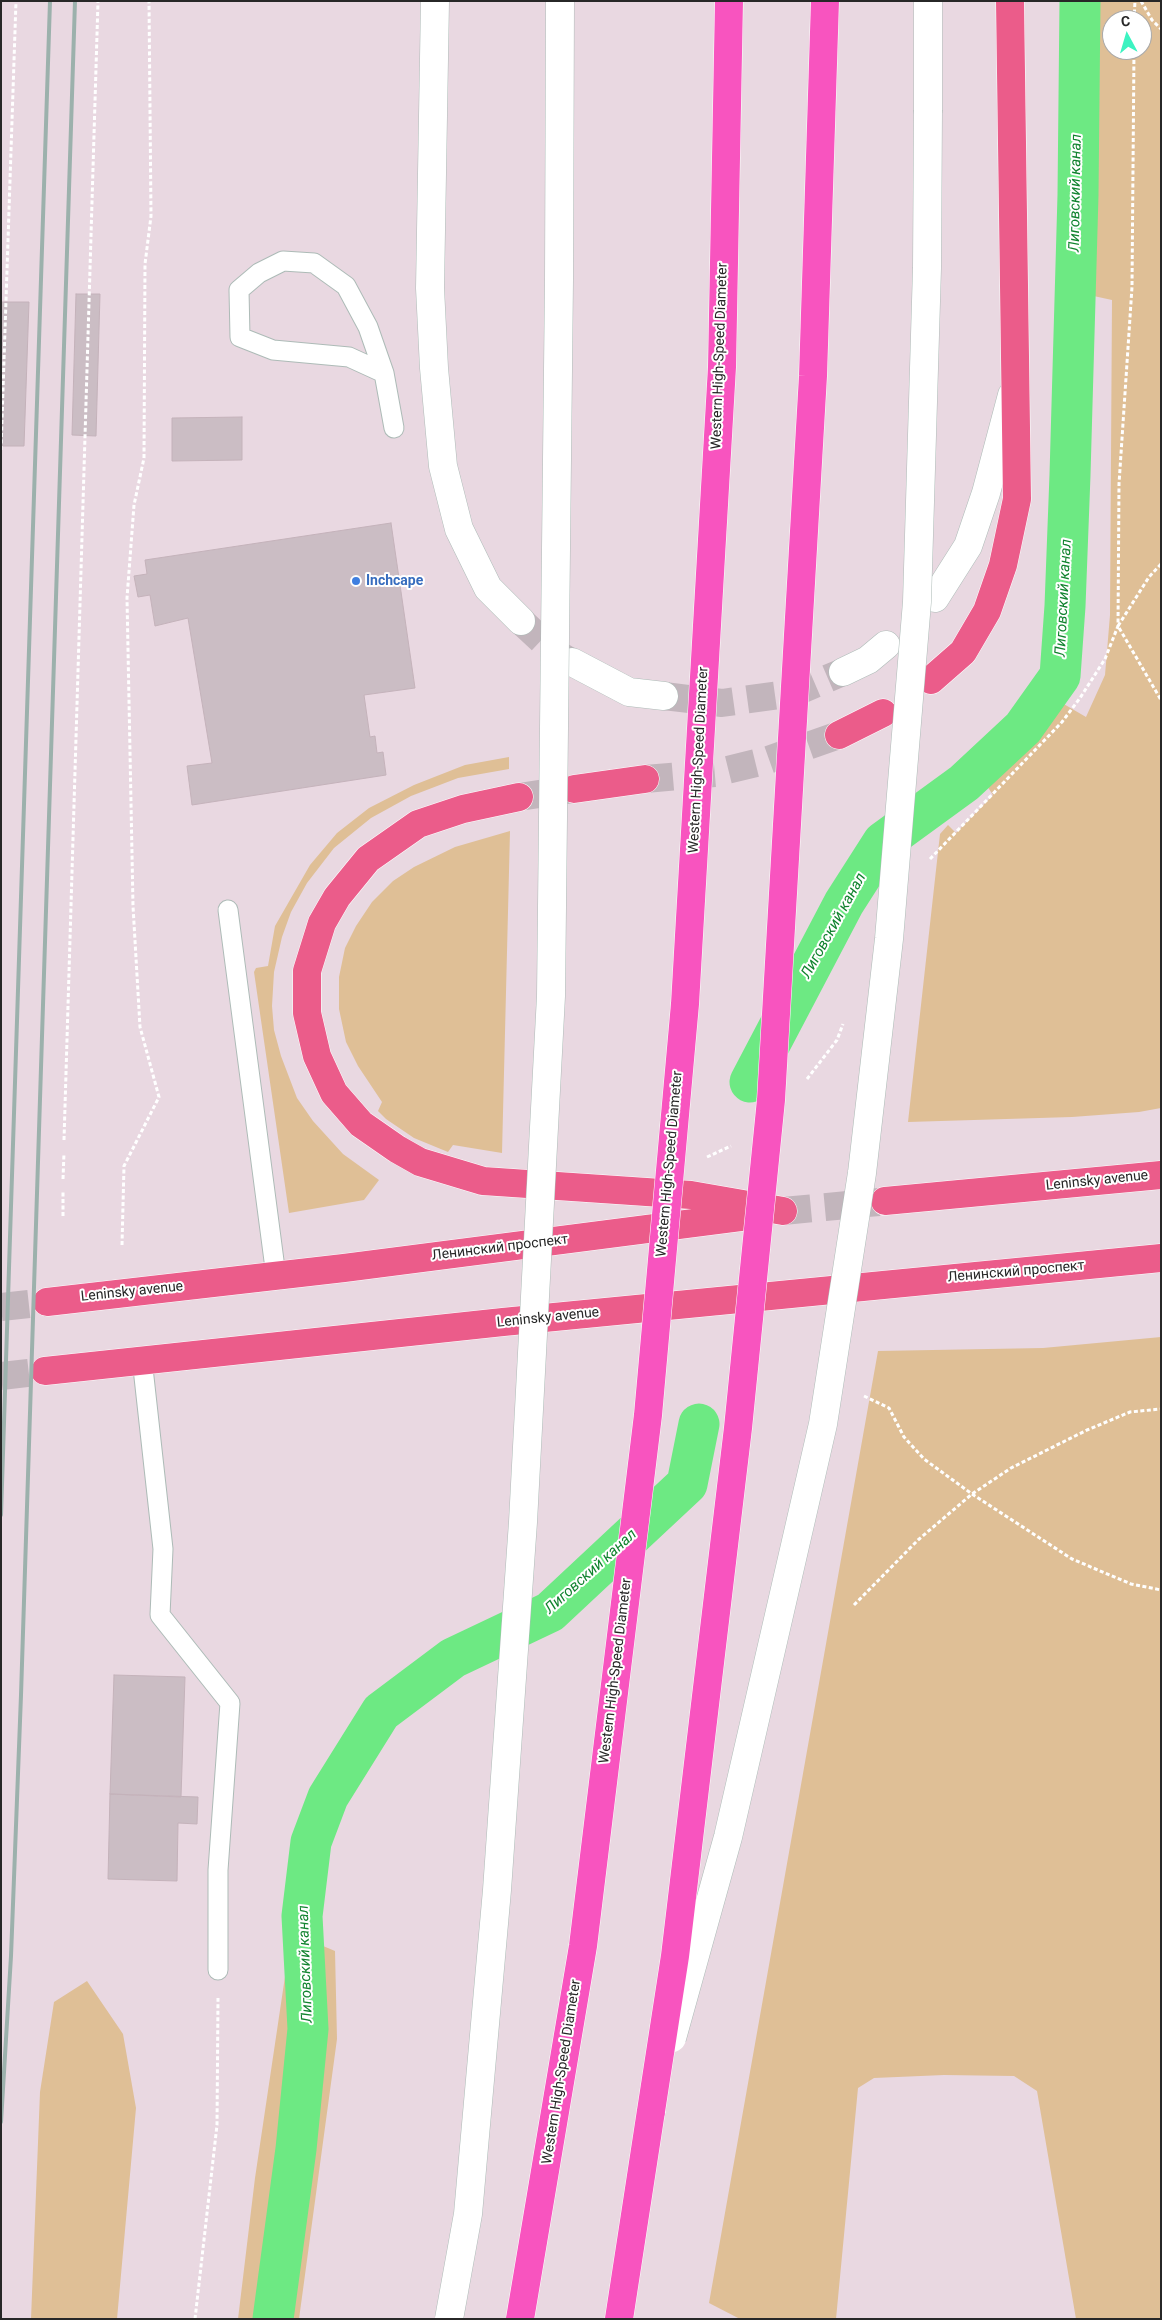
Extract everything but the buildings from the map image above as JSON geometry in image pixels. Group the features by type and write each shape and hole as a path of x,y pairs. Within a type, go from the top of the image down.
{"highway":[{"name":"Western High-Speed Diameter","path":"520,2319 583,1946 647,1424 685,1004 722,367 729,1"},
{"path":"619,2319 675,1956 737,1438 771,1100 813,376 825,1"}],"main road":[{"path":"435,1 430,288 434,368 443,466 460,529 488,588 521,621"},
{"path":"449,2319 468,2214 497,1890 523,1522 551,996 559,280 560,1"},
{"path":"651,2112 728,1837 824,1424 862,1174 889,939 917,602 927,268 928,1"},
{"path":"931,680 963,652 986,611 1003,565 1017,499 1010,1"},
{"path":"935,598 968,546 986,493 1014,389"},
{"path":"842,672 868,660 886,646"},
{"path":"572,662 629,692 664,696"},
{"path":"839,735 883,713"},
{"path":"574,789 645,779"},
{"name":"Ленинский проспект","path":"47,1302 276,1276 783,1211 691,1195 483,1181 420,1162 396,1149 361,1124 334,1093 317,1056 307,1012 307,971 322,924 337,897 368,859 418,824 463,809 519,797"},
{"name":"Leninsky avenue","path":"885,1201 1161,1175"},
{"name":"Ленинский проспект","path":"45,1371 1161,1258"}],"lane":[{"path":"384,373 349,357 272,350 240,338 239,290 259,273 282,261 314,263 346,286 368,327 384,373 394,428"},
{"path":"228,910 276,1276"},
{"path":"142,1360 163,1549 160,1616 230,1703 218,1870 218,1970"}],"path":[{"path":"1,450 16,1"},
{"path":"64,1140 98,1"},
{"path":"122,1245 124,1166 159,1097 140,1027 133,906 127,598 134,505 144,458 145,264 151,216 149,1"},
{"path":"1141,1 1152,20 1161,29"},
{"path":"1134,60 1132,287 1119,484 1118,626 1161,700"},
{"path":"927,863 1062,722 1105,659 1118,626 1149,578 1161,564"},
{"path":"801,1087 837,1040 844,1022"},
{"path":"707,1157 739,1142"},
{"path":"63,1179 64,1153"},
{"path":"63,1191 63,1216"},
{"path":"865,1389 863,1397 889,1408 904,1437 924,1459 972,1494 1072,1559 1130,1584 1161,1590"},
{"path":"854,1605 918,1540 972,1494 1011,1468 1087,1430 1130,1412 1161,1408"},
{"path":"195,2319 217,2125 218,1970"}],"shaded area":[{"path":"1093,1 1161,1 1161,1108 1139,1112 1072,1117 908,1122 940,834 948,825 956,833 993,795 987,786 1062,703 1086,717 1105,675 1110,615 1112,300 1089,295"},
{"path":"509,757 509,769 458,778 411,796 371,818 334,848 307,883 291,912 282,937 274,972 272,1006 274,1030 281,1056 297,1098 313,1121 343,1154 379,1180 364,1200 289,1213 254,972 256,968 268,966 275,926 310,865 337,833 369,808 414,785 465,765"},
{"path":"510,831 502,1153 453,1145 448,1152 414,1138 386,1119 378,1111 382,1102 358,1066 346,1042 339,1009 339,977 345,948 356,926 372,902 393,881 414,867 455,847"},
{"path":"1161,1337 1161,2319 1076,2319 1037,2091 1014,2076 944,2075 874,2078 858,2088 836,2319 740,2319 709,2303 878,1351 1043,1348"},
{"path":"304,1938 335,1951 337,2039 299,2319 238,2319 255,2178 290,1943"},
{"path":"87,1981 123,2034 136,2108 117,2319 31,2319 40,2092 54,2002"}],"waterway":[{"name":"Лиговский канал","path":"750,1082 844,903 883,842 964,783 1023,728 1060,676 1065,606 1070,475 1078,195 1080,1"},
{"name":"Лиговский канал","path":"273,2319 296,2149 308,2029 302,1916 311,1842 328,1797 381,1712 453,1658 550,1612 687,1484 699,1424"}],"tunnel":[{"path":"521,621 554,652 571,662"},
{"path":"664,696 722,703 794,693 843,672"},
{"path":"645,779 715,773 768,760 839,735"},
{"path":"519,797 574,789"},
{"path":"783,1211 879,1202"},
{"path":"1,1307 47,1302"},
{"path":"1,1376 45,1371"}],"railway":[{"path":"1,1515 50,1"},
{"path":"1,2122 11,1956 21,1695 75,1"}],"place":[{"name":"Inchcape","path":"356,581"}]}
